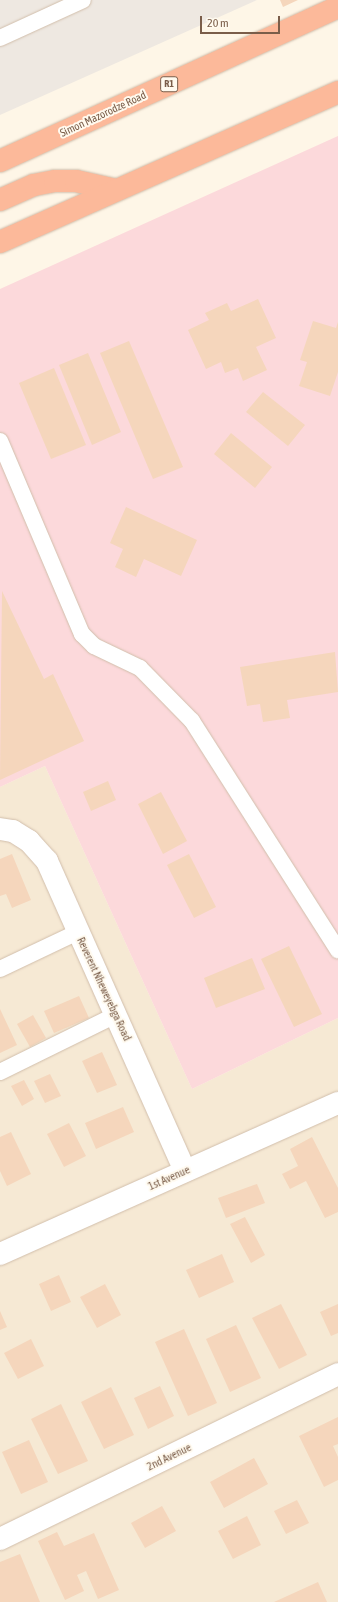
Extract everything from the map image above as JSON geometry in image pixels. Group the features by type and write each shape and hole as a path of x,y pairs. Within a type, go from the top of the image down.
{"highway":[{"name":"Simon Mazorodze Road","path":"0,161 338,7"},
{"path":"0,242 338,92"},
{"path":"0,200 34,185 55,181 76,181 116,190"}],"street":[{"name":"Reverent Nheweyebga Road","path":"0,829 13,831 30,841 47,861 185,1171"},
{"name":"1st Avenue","path":"0,1254 338,1103"},
{"name":"2nd Avenue","path":"0,1538 338,1374"}],"lane":[{"path":"0,38 83,0"},
{"path":"0,441 82,634 94,646 140,668 192,721 338,950"},
{"path":"0,969 78,932"},
{"path":"0,1072 116,1015"}],"shaded area":[{"path":"0,0 257,0 0,115"},
{"path":"338,136 338,1018 192,1089 45,766 0,787 0,289"},
{"path":"45,766 192,1089 338,1018 338,1602 0,1602 0,787"}],"building":[{"path":"280,0 298,0 283,7"},
{"path":"258,299 276,338 256,347 267,370 243,381 238,368 225,373 221,362 206,369 188,330 209,320 205,313 227,303 231,311"},
{"path":"313,321 336,328 338,322 338,372 330,396 299,386 307,362 300,360"},
{"path":"129,341 183,467 153,479 100,353"},
{"path":"88,353 121,432 92,445 59,365"},
{"path":"54,368 86,445 51,459 19,383"},
{"path":"263,392 305,425 288,446 246,412"},
{"path":"231,433 272,467 255,488 214,454"},
{"path":"126,507 197,540 181,576 144,559 136,577 115,567 123,549 110,543"},
{"path":"2,591 44,679 53,674 84,741 0,780"},
{"path":"335,652 338,692 287,700 290,718 263,722 260,704 247,706 240,667"},
{"path":"108,781 116,800 91,811 83,792"},
{"path":"161,792 187,841 163,854 138,804"},
{"path":"12,854 31,900 12,908 6,894 0,896 0,859"},
{"path":"189,854 216,907 194,918 167,865"},
{"path":"289,946 322,1014 294,1027 261,959"},
{"path":"252,958 265,989 216,1008 204,978"},
{"path":"79,996 89,1018 54,1033 44,1011"},
{"path":"0,1009 17,1045 0,1053"},
{"path":"33,1015 46,1038 30,1047 17,1024"},
{"path":"102,1052 117,1085 97,1093 82,1061"},
{"path":"50,1074 61,1096 45,1103 34,1081"},
{"path":"24,1080 34,1099 22,1106 11,1086"},
{"path":"123,1107 134,1132 96,1149 85,1123"},
{"path":"69,1123 86,1156 64,1167 47,1134"},
{"path":"11,1132 31,1174 7,1186 0,1171 0,1137"},
{"path":"312,1137 338,1188 338,1212 325,1218 306,1181 290,1189 282,1174 298,1166 290,1149"},
{"path":"257,1184 265,1203 226,1218 218,1198"},
{"path":"245,1217 265,1255 251,1263 230,1224"},
{"path":"222,1254 234,1282 199,1298 186,1270"},
{"path":"59,1275 71,1302 51,1311 39,1284"},
{"path":"105,1284 121,1315 97,1328 80,1297"},
{"path":"281,1304 307,1355 279,1369 252,1318"},
{"path":"338,1304 338,1333 331,1336 320,1312"},
{"path":"0,1311 7,1327 0,1330"},
{"path":"236,1325 261,1378 230,1392 206,1339"},
{"path":"184,1329 217,1403 188,1416 155,1342"},
{"path":"31,1339 44,1366 18,1379 4,1353"},
{"path":"160,1386 174,1416 148,1429 134,1398"},
{"path":"111,1387 134,1435 104,1449 81,1402"},
{"path":"61,1404 88,1461 58,1474 31,1419"},
{"path":"338,1417 338,1444 333,1446 338,1457 338,1480 324,1487 299,1436"},
{"path":"29,1440 48,1482 21,1494 2,1452"},
{"path":"254,1458 268,1484 224,1508 210,1482"},
{"path":"297,1500 309,1523 286,1534 274,1511"},
{"path":"162,1506 176,1531 145,1548 131,1523"},
{"path":"247,1516 261,1545 233,1559 218,1531"},
{"path":"57,1532 64,1546 94,1533 119,1590 98,1599 86,1571 77,1575 84,1591 65,1600 38,1541"},
{"path":"20,1554 40,1602 0,1602 0,1562"},
{"path":"318,1582 327,1602 274,1602"}]}
